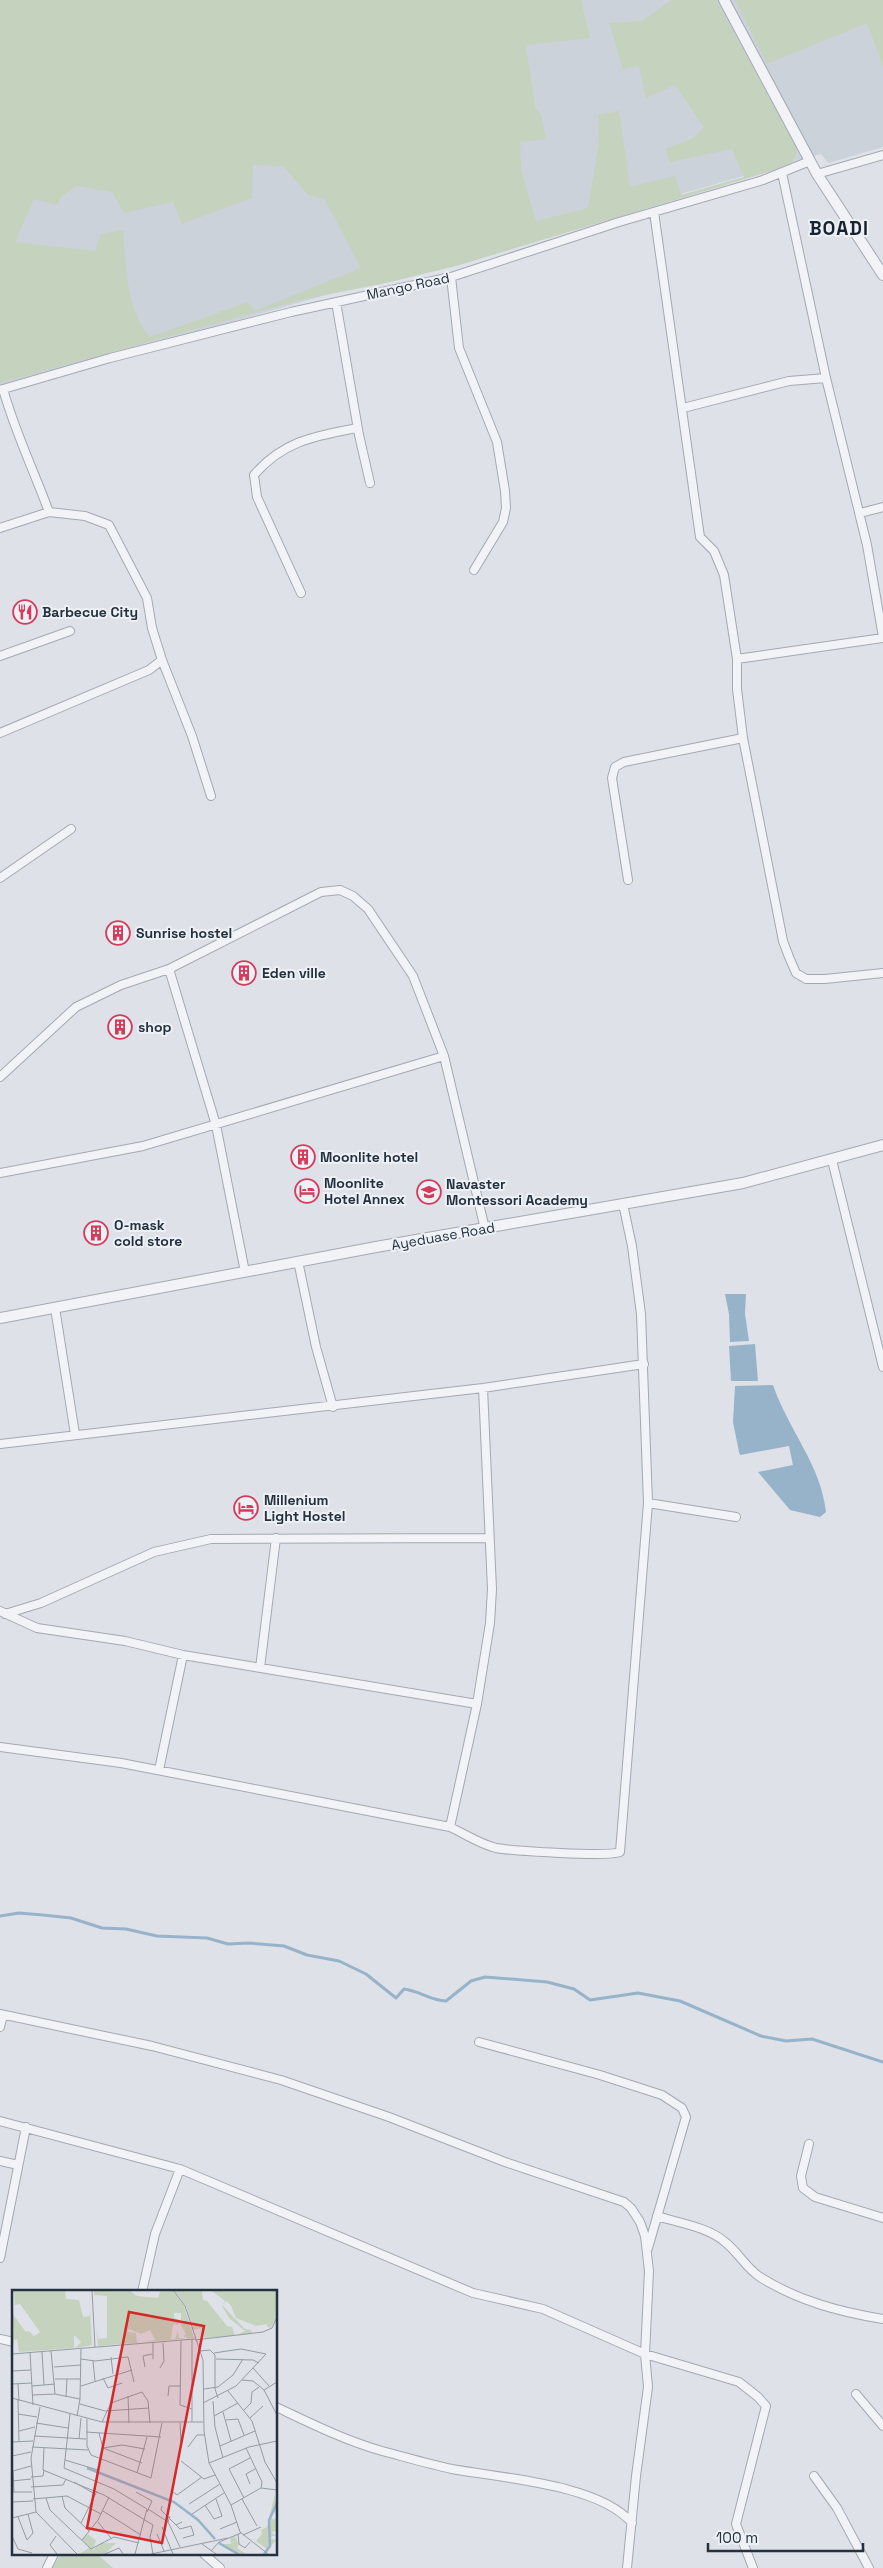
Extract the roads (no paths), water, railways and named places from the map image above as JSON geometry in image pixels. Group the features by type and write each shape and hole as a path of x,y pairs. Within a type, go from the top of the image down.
{"street":[{"path":"724,0 810,161 883,275"},
{"path":"818,174 883,155"},
{"name":"Mango Road","path":"1,390 110,358 336,302 451,277 619,222 782,173 810,161"},
{"path":"737,660 883,638 860,513 826,378 782,173"},
{"path":"654,212 664,271 676,376 683,408 700,537 714,551 724,575 737,660 737,689 743,738 783,940 796,974 806,979 883,973"},
{"path":"451,277 459,348 497,442 505,491 506,508 503,522 474,570"},
{"path":"336,302 358,428 370,483"},
{"path":"683,408 789,381 813,377 826,378"},
{"path":"1,390 17,435 29,456 49,512"},
{"path":"301,593 260,504 253,482 254,475 265,462 281,450 310,437 358,428"},
{"path":"860,513 883,507"},
{"path":"0,528 49,512 85,516 109,525 147,598 152,628 162,660 192,736 212,796"},
{"path":"0,656 70,631"},
{"path":"0,733 149,670 162,660"},
{"path":"628,880 612,778 615,767 624,762 743,738"},
{"path":"0,878 71,829"},
{"path":"0,1077 76,1008 121,985 169,969 322,892 340,890 353,896 368,909 413,976 444,1056 484,1229"},
{"path":"169,969 216,1125 245,1272"},
{"path":"0,1173 142,1146 444,1056"},
{"name":"Ayeduase Road","path":"0,1318 298,1261 743,1184 883,1144"},
{"path":"832,1160 883,1367"},
{"path":"0,1747 160,1770 450,1827 477,1841 496,1848 591,1853 620,1852 648,1503 644,1364 637,1278 624,1204"},
{"path":"298,1261 316,1347 333,1407"},
{"path":"55,1308 75,1434"},
{"path":"0,1444 75,1434 333,1407 483,1388 644,1364"},
{"path":"450,1827 477,1704 490,1623 492,1589 483,1388"},
{"path":"648,1503 736,1517"},
{"path":"260,1668 276,1538"},
{"path":"3,1612 41,1603 112,1570 165,1549 211,1539 489,1538"},
{"path":"3,1612 37,1628 125,1641 182,1654 260,1668 477,1704"},
{"path":"160,1770 182,1654"},
{"path":"0,2028 2,2014 152,2046 281,2080 389,2117 505,2162 624,2202 631,2208 640,2222 648,2250 650,2270 645,2354 648,2388 636,2476 627,2568"},
{"path":"479,2042 600,2076 662,2096 682,2108 686,2117 648,2250"},
{"path":"0,2121 180,2169 473,2293 543,2309 645,2354 739,2382 766,2406 736,2524 753,2568"},
{"path":"0,2258 26,2127"},
{"path":"809,2144 801,2176 803,2188 815,2197 883,2218"},
{"path":"0,2161 18,2165"},
{"path":"142,2290 155,2234 180,2169"},
{"path":"657,2216 717,2236 734,2250 759,2276 796,2295 843,2312 883,2319"},
{"path":"856,2394 883,2426"},
{"path":"278,2408 379,2450 451,2468 578,2492 602,2501 627,2516 632,2522"},
{"path":"814,2476 837,2508 869,2568"},
{"path":"46,2568 53,2556"},
{"path":"206,2556 220,2568"}],"water":[{"path":"725,1294 746,1294 745,1314 749,1341 730,1342 729,1314"},
{"path":"755,1344 758,1381 731,1381 729,1346"},
{"path":"773,1385 818,1479 826,1512 820,1517 790,1510 758,1472 793,1465 789,1446 740,1455 733,1422 735,1386"}],"waterway":[{"path":"0,1916 19,1913 43,1915 71,1918 102,1928 126,1929 157,1936 207,1938 228,1944 249,1943 284,1946 307,1955 339,1961 366,1974 396,1998 404,1989 446,2001 471,1981 485,1977 547,1982 574,1989 590,2000 638,1993 680,2001 761,2036 786,2041 812,2039 883,2062"}],"place":[{"name":"Barbecue City","path":"25,612"},
{"name":"Sunrise hostel","path":"118,933"},
{"name":"Eden ville","path":"244,973"},
{"name":"shop","path":"120,1027"},
{"name":"Moonlite hotel","path":"303,1157"},
{"name":"Moonlite Hotel Annex","path":"307,1191"},
{"name":"Navaster Montessori Academy","path":"429,1192"},
{"name":"O-mask cold store","path":"96,1233"},
{"name":"Millenium Light Hostel","path":"246,1508"}],"district":[{"name":"BOADI","path":"839,228"}]}
